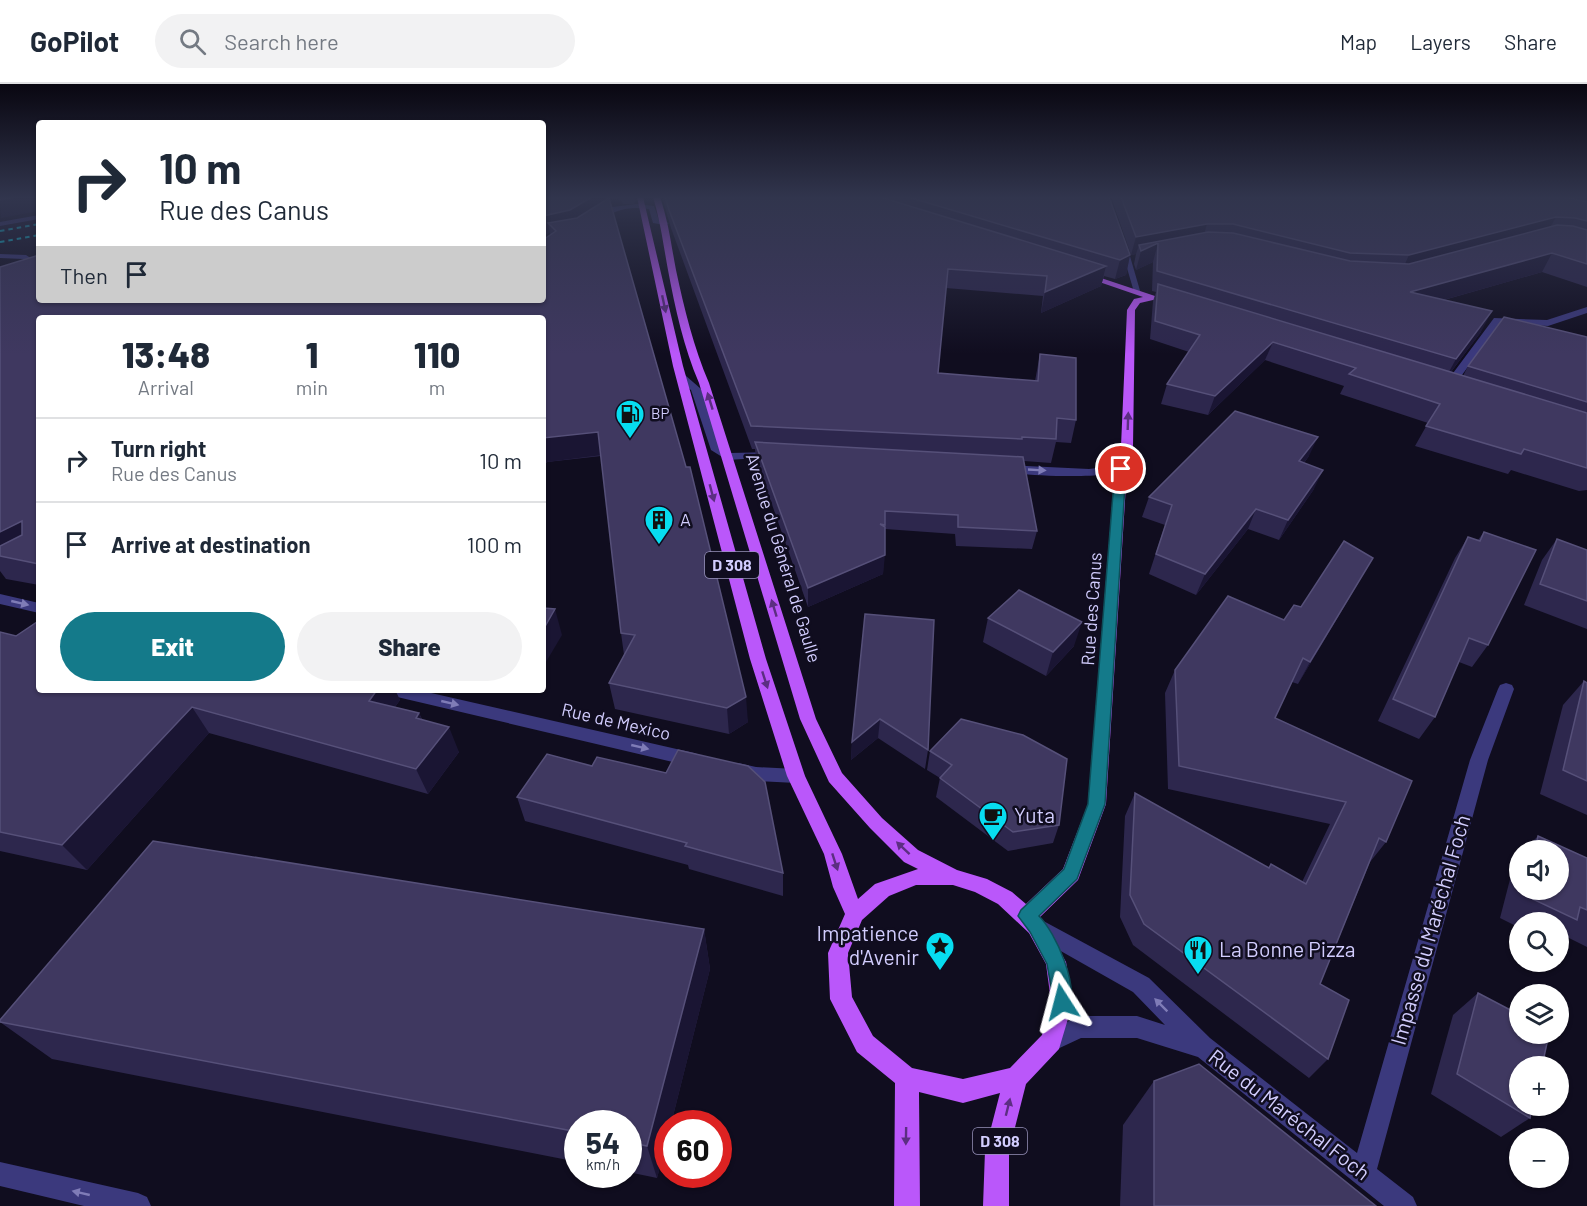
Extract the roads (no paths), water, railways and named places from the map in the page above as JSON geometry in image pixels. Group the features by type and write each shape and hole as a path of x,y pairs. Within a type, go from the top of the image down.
{"main road":[{"name":"D 308","path":"653,249 681,377 758,659 796,776 833,854 843,887 855,914"},
{"name":"Avenue du Général de Gaulle","path":"669,249 695,362 704,383 808,719 835,777 876,823 911,855 953,877"},
{"path":"1076,272 1185,307"},
{"name":"Rue des Canus","path":"1032,921 1071,874 1096,804 1121,469 1127,446 1131,310 1137,301 1153,297"},
{"path":"1436,384 1458,391"},
{"path":"953,877 980,885 1005,898 1032,921 1056,962 1062,1002 1051,1041 1016,1078 963,1091 907,1078 865,1044 841,999 838,953 855,914 882,890 916,878 953,877"},
{"path":"907,1078 907,1206"},
{"name":"D 308","path":"996,1206 997,1152 1016,1078"}],"street":[{"path":"1124,249 1138,292"},
{"path":"0,256 26,257 36,261"},
{"path":"1128,261 1138,259"},
{"path":"10,267 36,261"},
{"path":"1447,388 1497,320 1548,323 1587,310"},
{"path":"681,377 696,389 715,448 727,457 758,454 782,455"},
{"path":"994,468 1089,474 1121,469"},
{"path":"0,599 36,607"},
{"name":"Impasse du Maréchal Foch","path":"1363,1173 1479,760 1506,690"},
{"name":"Rue de Mexico","path":"406,693 756,774 796,776"},
{"name":"Rue du Maréchal Foch","path":"1032,921 1141,985 1202,1046 1404,1206"},
{"name":"Rue du Maréchal Foch","path":"1051,1041 1080,1027 1137,1028 1202,1046"},
{"path":"0,1174 138,1206"}],"place":[{"name":"BP","path":"630,440"},
{"name":"A","path":"659,546"},
{"name":"Yuta","path":"993,842"},
{"name":"Impatience d'Avenir","path":"940,972"},
{"name":"La Bonne Pizza","path":"1198,976"}]}
